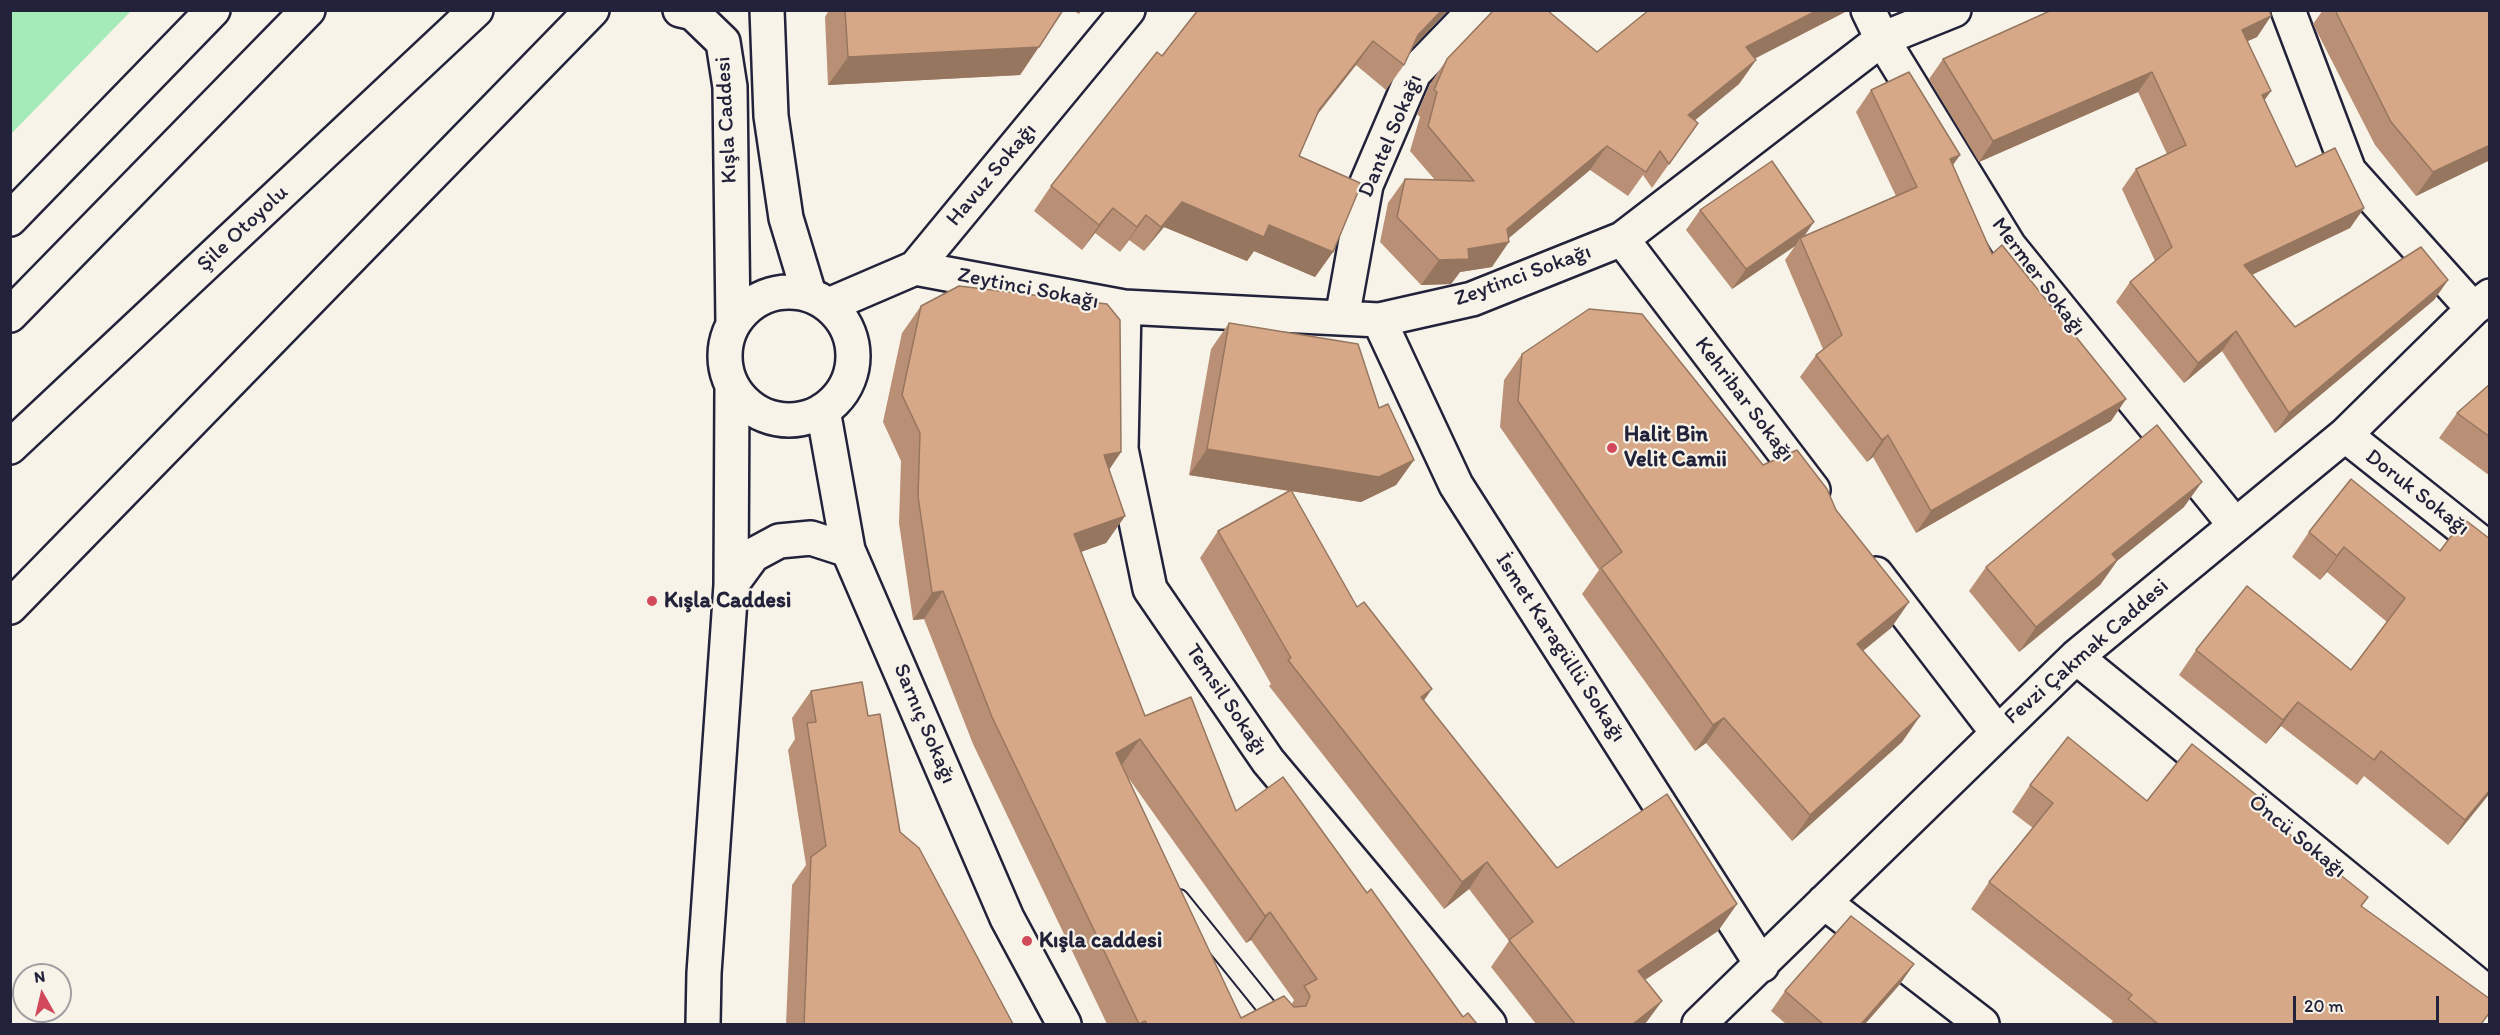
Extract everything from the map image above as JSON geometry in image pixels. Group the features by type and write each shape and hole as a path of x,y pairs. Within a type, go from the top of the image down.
{"main road":[{"path":"10,219 213,10"},
{"path":"10,315 308,10"},
{"name":"Şile Otoyolu","path":"10,447 476,10"},
{"name":"Kışla Caddesi","path":"680,10 693,13 723,42 725,53 730,87 733,324"},
{"path":"766,10 771,116 786,218 819,300"},
{"name":"Havuz Sokağı","path":"819,300 915,268 1128,10"},
{"name":"Dantel Sokağı","path":"1342,318 1366,185 1414,73 1475,10"},
{"name":"Zeytinci Sokağı","path":"915,268 1124,307 1379,320 1472,299 1622,239 1875,25 1954,10"},
{"path":"2288,10 2349,171 2481,302"},
{"path":"10,607 596,12"},
{"name":"Mermer Sokağı","path":"1875,25 2010,246 2235,525"},
{"name":"Kehribar Sokağı","path":"1622,239 1831,514"},
{"path":"703,1024 731,585 732,387 725,367 725,345 733,324 747,306 766,296 788,291 819,300 843,321 851,339 853,359 849,379 838,397 823,410 805,418 784,420 764,416 747,405 732,387"},
{"name":"Fevzi Çakmak Caddesi","path":"1699,1024 2076,657 2345,435 2481,302"},
{"name":"Temsil Sokağı","path":"1124,307 1121,449 1150,589 1268,761 1489,1024"},
{"name":"İsmet Karagüllü Sokağı","path":"1379,320 1456,485 1762,965"},
{"name":"Sarnıç Sokağı","path":"823,410 848,550 1007,918 1064,1024"},
{"name":"Doruk Sokağı","path":"2345,435 2490,550"},
{"path":"731,585 753,555 779,540 811,538 848,550"},
{"path":"1860,552 1997,732"},
{"name":"Öncü Sokağı","path":"2076,657 2490,995"},
{"path":"1824,902 1982,1024"}],"lane":[{"path":"1171,890 1280,1024"}],"green space":[{"path":"10,11 131,11 11,134"}],"building":[{"path":"845,10 1063,10 1039,47 848,57"},
{"path":"1198,10 1442,10 1418,35 1404,65 1373,41 1319,110 1299,156 1360,183 1333,252 1269,225 1264,237 1182,202 1161,227 1146,215 1137,227 1113,208 1099,225 1051,186 1157,52 1162,56"},
{"path":"1494,10 1547,10 1597,52 1649,10 1818,10 1746,47 1756,60 1688,115 1698,123 1669,164 1660,151 1646,172 1607,146 1507,229 1509,242 1468,249 1469,259 1439,260 1397,217 1405,179 1474,181 1428,126 1437,92 1434,90 1447,59"},
{"path":"2052,10 2269,10 2271,16 2242,30 2271,91 2262,95 2296,167 2335,148 2364,208 2244,265 2295,327 2421,247 2448,280 2289,413 2236,331 2198,363 2130,282 2172,247 2136,169 2186,145 2152,72 1993,141 1943,59"},
{"path":"2335,10 2490,10 2490,145 2433,172 2391,122"},
{"path":"1909,72 1960,155 1950,159 1992,254 2002,245 2126,399 1931,511 1888,435 1882,440 1816,355 1842,335 1800,238 1917,187 1871,90"},
{"path":"1772,161 1814,222 1746,269 1700,210"},
{"path":"959,286 1107,304 1120,320 1121,452 1104,455 1125,516 1074,534 1145,716 1191,697 1236,811 1283,777 1367,893 1371,889 1463,1017 1468,1013 1477,1024 1147,1024 1145,1021 1139,1024 992,717 943,591 932,593 918,496 920,433 902,395 921,306","holes":["1140,739 1265,916 1270,912 1317,979 1304,986 1310,996 1306,1006 1294,1007 1284,996 1241,1018 1116,753"]},
{"path":"1589,309 1642,314 1763,465 1797,450 1827,489 1836,510 1909,602 1857,644 1920,716 1810,815 1724,718 1713,725 1601,568 1622,552 1518,401 1522,354"},
{"path":"1229,323 1358,344 1379,408 1388,404 1414,460 1379,477 1207,449"},
{"path":"2490,384 2490,437 2457,413"},
{"path":"2157,425 2202,482 2112,554 2117,560 2036,627 1986,567"},
{"path":"2351,479 2440,551 2464,519 2490,539 2490,790 2465,820 2381,751 2374,760 2298,702 2283,720 2196,650 2247,586 2351,670 2405,598 2344,547 2337,556 2309,532"},
{"path":"1291,490 1357,607 1364,602 1432,689 1421,697 1557,868 1667,794 1737,904 1638,971 1662,1001 1633,1024 1575,1024 1509,940 1533,922 1487,862 1462,882 1288,660 1291,658 1218,531"},
{"path":"862,682 868,716 880,714 900,832 919,848 1013,1024 804,1024 811,857 826,846 807,723 816,722 811,691"},
{"path":"2068,737 2147,801 2192,744 2264,801 2258,809 2368,897 2361,906 2490,999 2490,1012 2481,1024 2158,1024 2128,999 2132,995 1989,882 2053,803 2030,785"},
{"path":"1851,916 1914,964 1861,1024 1823,1024 1785,991"}],"place":[{"name":"Halit Bin Velit Camii","path":"1612,448"},
{"name":"Kışla Caddesi","path":"652,601"},
{"name":"Kışla caddesi","path":"1027,941"}]}
